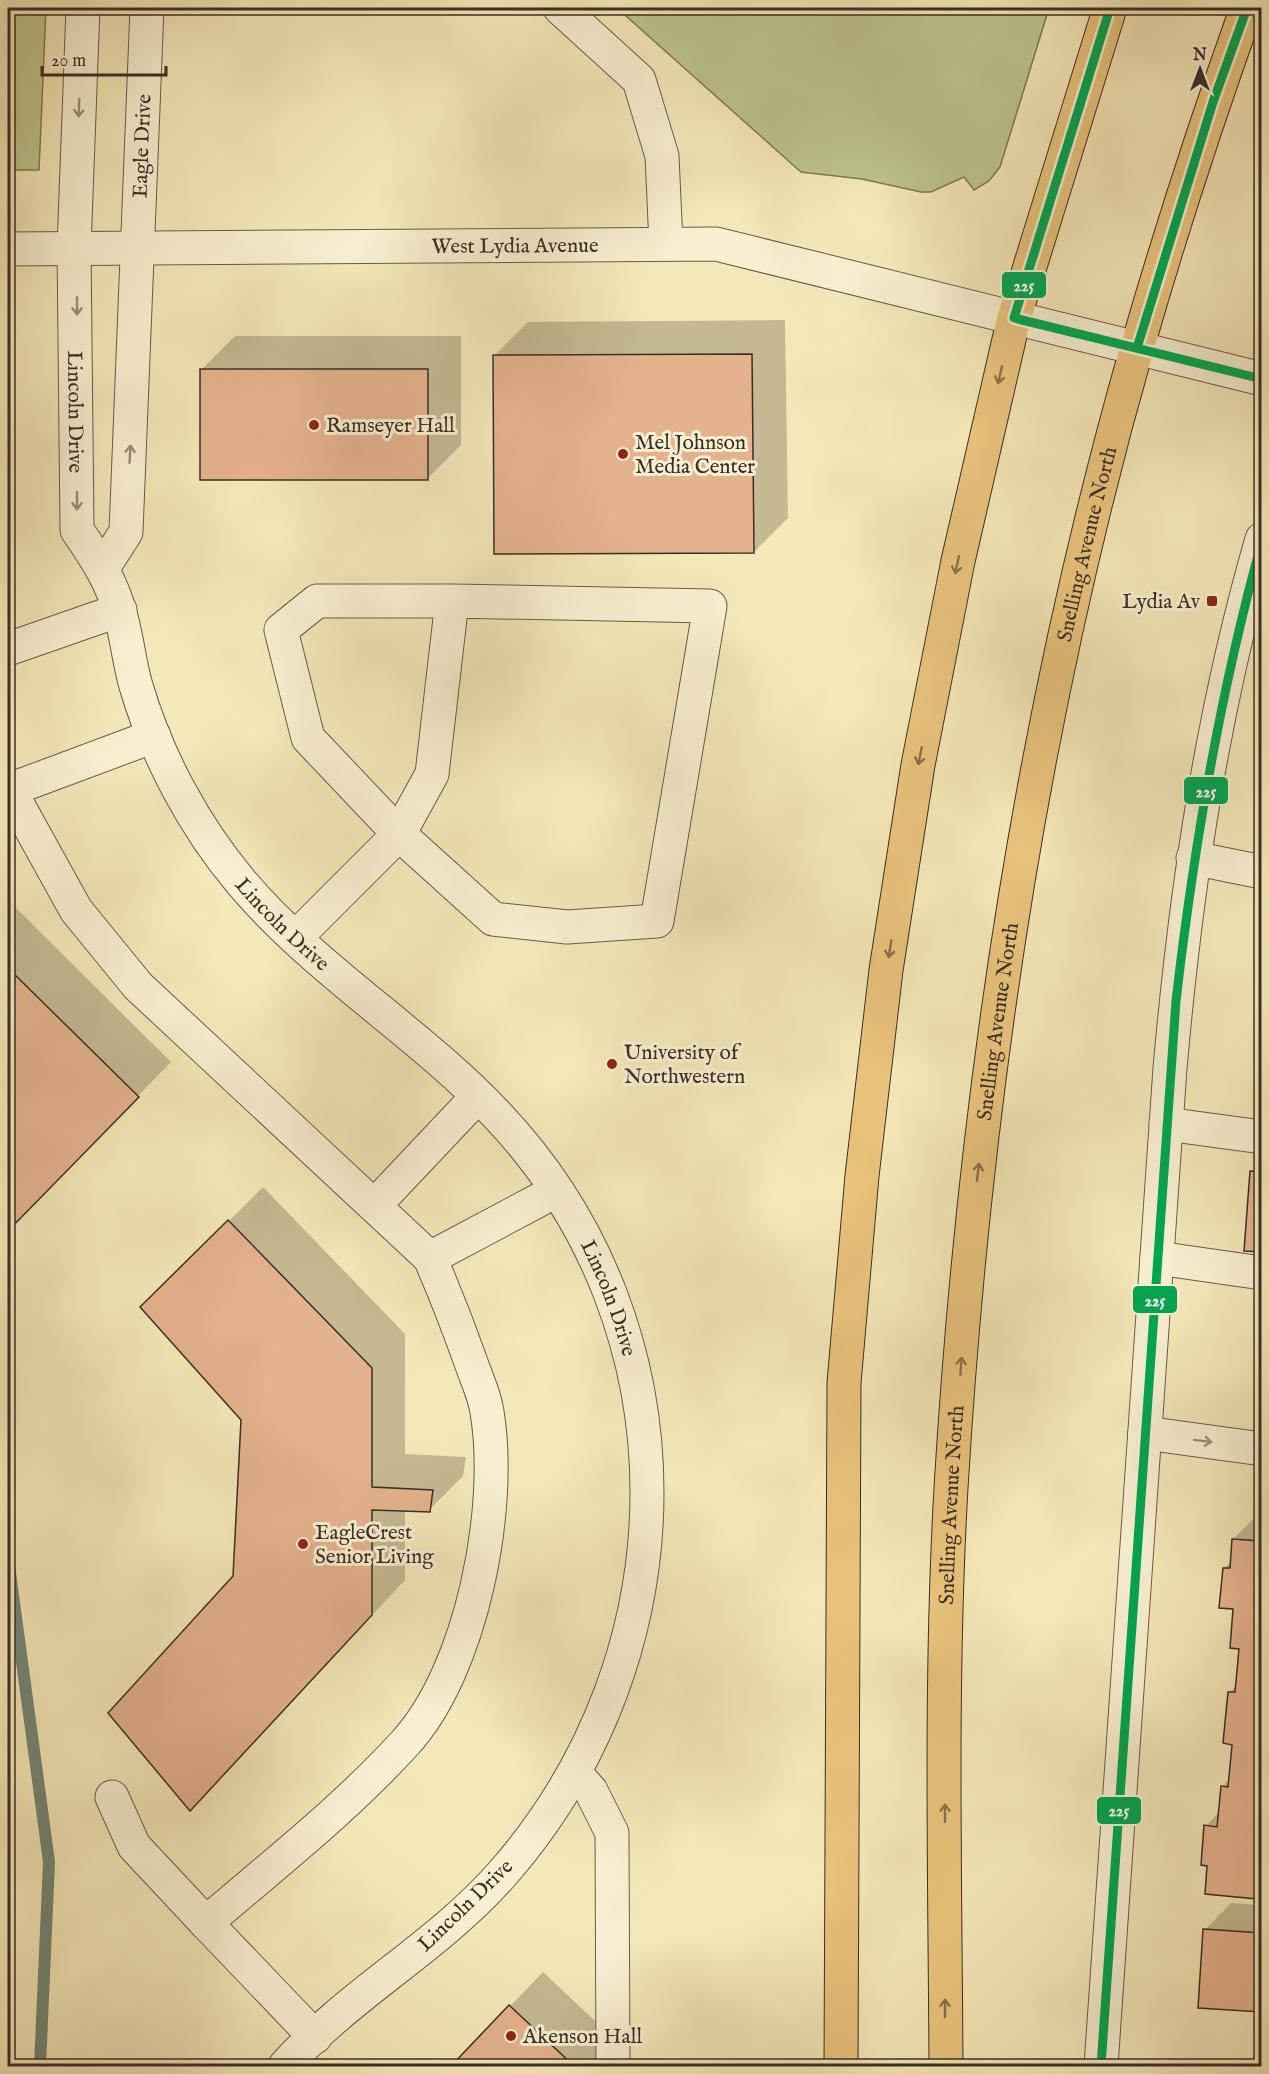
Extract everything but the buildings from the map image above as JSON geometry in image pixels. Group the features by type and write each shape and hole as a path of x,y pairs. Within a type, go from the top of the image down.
{"highway":[{"path":"841,2067 844,1383 862,1176 886,970 918,765 958,561 1014,318 1110,8"},
{"name":"Snelling Avenue North","path":"945,2067 945,1674 951,1490 973,1212 995,1029 1024,846 1060,664 1101,483 1137,348 1213,102 1247,8"}],"street":[{"path":"74,248 83,8"},
{"name":"Eagle Drive","path":"138,248 147,8"},
{"path":"560,8 639,80 662,156 666,244"},
{"name":"West Lydia Avenue","path":"8,249 716,244 1262,379"},
{"name":"Lincoln Drive","path":"74,248 77,530 103,568 120,610 135,684 161,756 197,822 242,883 296,937 478,1096 499,1117 556,1191 586,1241 616,1311 637,1384 647,1459 647,1535 637,1610 616,1683 587,1753 547,1818 500,1877 445,1929 315,2037 285,2067"},
{"path":"103,568 126,532 138,248"},
{"path":"1101,2067 1166,1124 1182,934 1202,799 1238,622 1262,539"},
{"path":"317,601 452,601 710,606 657,921 567,927 493,919 399,834 308,738 281,630 317,601"},
{"path":"296,937 399,834 432,774 452,601"},
{"path":"8,650 120,610"},
{"path":"154,736 8,789 76,910 138,986 430,1258 455,1316 487,1410 492,1462 482,1562 472,1614 432,1706 406,1742 340,1807 206,1923"},
{"path":"1193,858 1262,872"},
{"path":"375,1205 478,1096"},
{"path":"1166,1124 1262,1137"},
{"path":"430,1258 556,1191"},
{"path":"1157,1258 1262,1273"},
{"path":"1145,1433 1262,1449"},
{"path":"575,1773 591,1791 612,1833 613,2067"},
{"path":"111,1797 134,1846 315,2037"}],"green space":[{"path":"8,8 46,8 39,170 8,170"},
{"path":"617,8 1049,8 1000,167 989,181 974,190 964,177 931,192 921,192 862,179 801,172"}],"waterway":[{"path":"8,1558 49,1862 40,2066"}],"transit line":[{"name":"225","path":"1110,8 1014,318 1262,379"},
{"name":"225","path":"1137,348 1213,102 1247,8"},
{"name":"225","path":"1101,2066 1176,1001 1191,885 1210,769 1233,655 1262,541"}],"place":[{"name":"Ramseyer Hall","path":"314,425"},
{"name":"Mel Johnson Media Center","path":"623,454"},
{"name":"Lydia Av","path":"1212,601"},
{"name":"University of Northwestern","path":"612,1064"},
{"name":"EagleCrest Senior Living","path":"303,1544"},
{"name":"Akenson Hall","path":"511,2036"}]}
